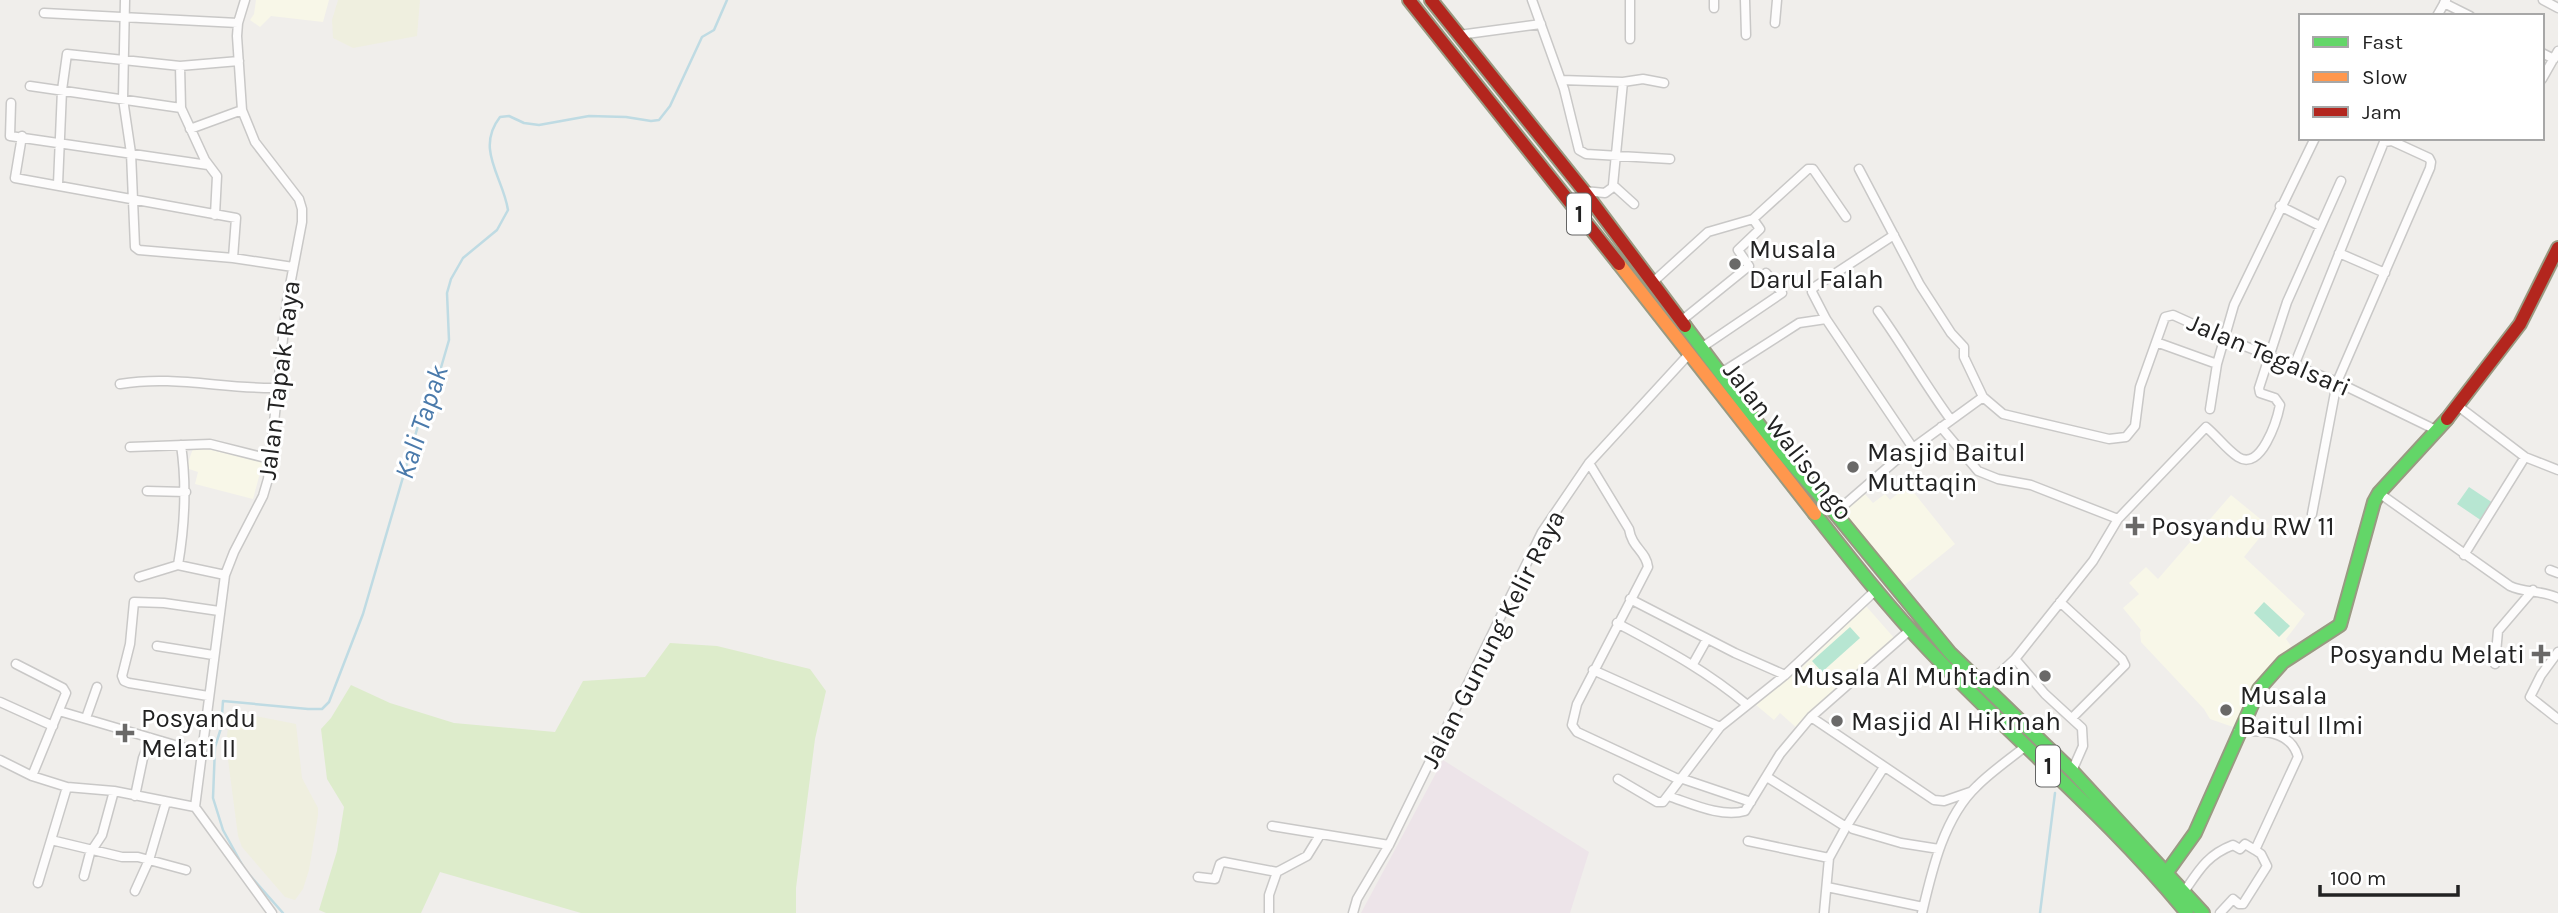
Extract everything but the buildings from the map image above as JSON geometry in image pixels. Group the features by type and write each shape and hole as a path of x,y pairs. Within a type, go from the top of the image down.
{"main road":[{"name":"Jalan Walisongo","path":"1409,0 1696,350 1876,590 1910,630 2027,745 2102,811 2164,877"},
{"name":"Jalan Walisongo","path":"1431,0 1653,282 1681,321 1696,350 1721,373 1769,438 1835,513 1950,653 2072,771 2102,811"},
{"path":"2164,877 2195,833 2259,689 2283,662 2340,625 2374,502 2379,493 2458,406 2520,324 2558,248"},
{"name":"1","path":"2164,877 2184,892 2203,913"},
{"name":"1","path":"2164,877 2187,913"}],"street":[{"path":"125,0 123,99 131,153 134,244 137,249 293,267"},
{"name":"Jalan Tapak Raya","path":"195,807 225,575 263,496 268,479 287,301 302,209 299,198 256,142 242,110 238,23 245,0"},
{"path":"1532,0 1561,80 1579,150 1586,154 1670,159"},
{"path":"1630,0 1630,39"},
{"path":"1745,0 1746,35"},
{"path":"1775,23 1777,0"},
{"path":"2543,0 2558,8"},
{"path":"2445,1 2467,14"},
{"path":"44,13 204,19 238,23"},
{"path":"1459,35 1541,24"},
{"path":"58,184 62,90 65,58 70,53 180,66 239,61"},
{"path":"2544,76 2556,55"},
{"path":"180,66 181,108 208,165"},
{"path":"1561,80 1623,82 1643,79 1664,83"},
{"path":"1584,191 1605,193 1613,187 1623,82"},
{"path":"30,86 181,108"},
{"path":"11,103 10,136 208,165 215,170 217,176 215,215"},
{"path":"190,129 242,110"},
{"path":"22,136 15,178 236,218 233,258"},
{"path":"2210,409 2217,364 2234,305 2314,140"},
{"path":"2294,366 2384,142 2392,141 2429,158 2431,162 2337,382 2312,514"},
{"path":"1653,282 1707,232 1753,219 1810,168 1846,217"},
{"path":"1835,513 1895,461 1983,397 1964,357 1964,347 1951,333 1920,285 1859,169"},
{"path":"1985,687 2015,659 2093,561 2118,519 2206,427 2237,457 2250,460 2256,455 2275,427 2280,405 2259,390 2269,356 2287,302 2341,181"},
{"path":"1613,187 1634,204"},
{"path":"2280,206 2320,226"},
{"path":"1681,321 1749,266 1738,250 1760,229 1753,219"},
{"path":"1894,235 1814,288 1812,294 1913,448"},
{"path":"2339,253 2385,273"},
{"name":"Jalan Gunung Kelir Raya","path":"1353,913 1357,899 1389,845 1542,532 1589,463 1696,350 1782,293 1766,273"},
{"path":"1878,311 1904,347 1933,397 1951,420"},
{"name":"Jalan Tegalsari","path":"1983,397 2003,414 2033,423 2109,439 2126,437 2134,426 2140,387 2168,315 2337,382 2436,430"},
{"path":"1721,373 1803,322 1826,319"},
{"path":"2156,342 2217,364"},
{"path":"120,384 149,379 277,388"},
{"path":"2458,406 2525,457 2558,470"},
{"path":"1941,427 1978,471 2042,489 2118,519"},
{"path":"130,447 210,444 270,459"},
{"path":"178,565 184,531 186,492 181,445"},
{"path":"2464,555 2525,457"},
{"path":"1589,463 1629,529 1631,541 1647,561 1648,567 1577,704 1573,729 1679,778 1751,803"},
{"path":"146,491 186,492"},
{"path":"2379,493 2516,589 2557,596"},
{"path":"139,577 178,565 225,575"},
{"path":"1618,779 1662,803 1720,727 1785,675 1876,590"},
{"path":"2495,664 2498,631 2533,590"},
{"path":"1630,599 1785,675"},
{"path":"208,696 128,682 124,681 122,676 130,644 134,602 164,603 219,611"},
{"path":"2060,602 2122,659 2125,665 2072,718"},
{"path":"1617,623 1716,678 1746,704"},
{"path":"1668,796 1720,812 1745,811 1780,754 1811,717 1910,630"},
{"path":"1693,664 1707,639"},
{"path":"157,646 213,655"},
{"path":"2557,655 2541,676 2530,697 2558,719"},
{"path":"2015,659 2084,734 2083,746 2072,771"},
{"path":"16,664 65,690 66,695 32,776"},
{"path":"1593,670 1720,727"},
{"path":"86,718 97,687"},
{"path":"0,702 52,726"},
{"path":"59,711 202,752"},
{"path":"1811,717 1934,800 1944,801 1972,791"},
{"path":"2238,732 2271,731 2286,740 2298,757 2255,850"},
{"path":"135,796 143,758 151,738"},
{"path":"1827,887 1923,910 1939,849 1958,809 1972,791 2027,745"},
{"path":"0,760 32,776 67,787 114,792 195,807 272,913"},
{"path":"1824,913 1829,858 1884,767"},
{"path":"1767,776 1849,828 1901,843 1939,849"},
{"path":"38,883 67,787"},
{"path":"84,876 90,853 102,835 114,792"},
{"path":"135,891 149,860 166,802"},
{"path":"1272,826 1389,845"},
{"path":"1198,877 1215,879 1220,864 1224,862 1277,872 1307,856 1320,835"},
{"path":"51,840 186,870"},
{"path":"1748,841 1829,858"},
{"path":"2184,892 2206,859 2224,848 2233,845 2240,849 2245,844 2262,854 2267,866 2243,904 2233,899 2220,913"},
{"path":"1269,913 1269,895 1277,872"}],"shaded area":[{"path":"256,0 329,0 323,22 271,16 260,27 250,20 254,14"},
{"path":"194,446 263,462 253,499 195,484 198,472 186,468"},
{"path":"1903,479 1955,544 1902,587 1842,511 1864,493 1873,503 1885,494 1890,500 1901,491 1896,485"},
{"path":"2231,495 2269,526 2244,557 2305,614 2286,639 2291,646 2247,698 2233,727 2210,719 2204,709 2141,642 2141,630 2123,608 2139,594 2129,583 2146,567 2158,579"},
{"path":"1866,606 1895,639 1799,730 1780,713 1774,720 1756,705 1768,692 1798,671"},
{"path":"1443,760 1589,852 1570,913 1361,913"}],"green space":[{"path":"338,0 420,0 417,36 353,48 333,38 332,20"},
{"path":"2469,487 2493,503 2482,521 2457,504"},
{"path":"2264,602 2290,626 2279,637 2254,613"},
{"path":"1850,627 1860,638 1822,672 1812,661"},
{"path":"670,643 717,646 810,669 826,691 815,739 796,888 796,913 581,913 440,872 421,913 326,913 319,910 337,851 344,807 327,779 321,729 351,685 390,703 454,723 555,732 583,681 645,677"},
{"path":"230,711 296,724 302,778 318,808 318,815 309,870 303,889 295,900 285,897 242,847 238,836 226,744"}],"waterway":[{"name":"Kali Tapak","path":"283,913 245,870 223,830 213,798 215,747 221,728 223,701 308,709 322,709 329,702 363,614 420,419 440,371 449,340 447,293 451,279 463,258 497,230 508,210 490,152 493,129 500,117 509,116 524,123 539,125 589,116 659,120 670,106 702,37 714,30 727,0"},
{"path":"2040,913 2055,793"}],"traffic: fast":[{"path":"1685,326 1769,438 1835,513 1950,653 2072,771 2203,913"},
{"path":"2167,872 2195,833 2259,689 2283,662 2340,625 2374,502 2379,493 2447,419"},
{"path":"1815,514 1929,650 2126,844 2187,913"}],"traffic: slow":[{"path":"1619,264 1815,514"}],"traffic: jam":[{"path":"1409,0 1619,264"},
{"path":"1431,0 1584,191 1685,326"},
{"path":"2447,419 2520,324 2558,248"}],"place":[{"name":"Musala Darul Falah","path":"1735,264"},
{"name":"Masjid Baitul Muttaqin","path":"1853,467"},
{"name":"Posyandu RW 11","path":"2135,526"},
{"name":"Posyandu Melati","path":"2541,654"},
{"name":"Musala Al Muhtadin","path":"2045,676"},
{"name":"Musala Baitul Ilmi","path":"2226,710"},
{"name":"Masjid Al Hikmah","path":"1837,721"},
{"name":"Posyandu Melati II","path":"125,733"}]}
